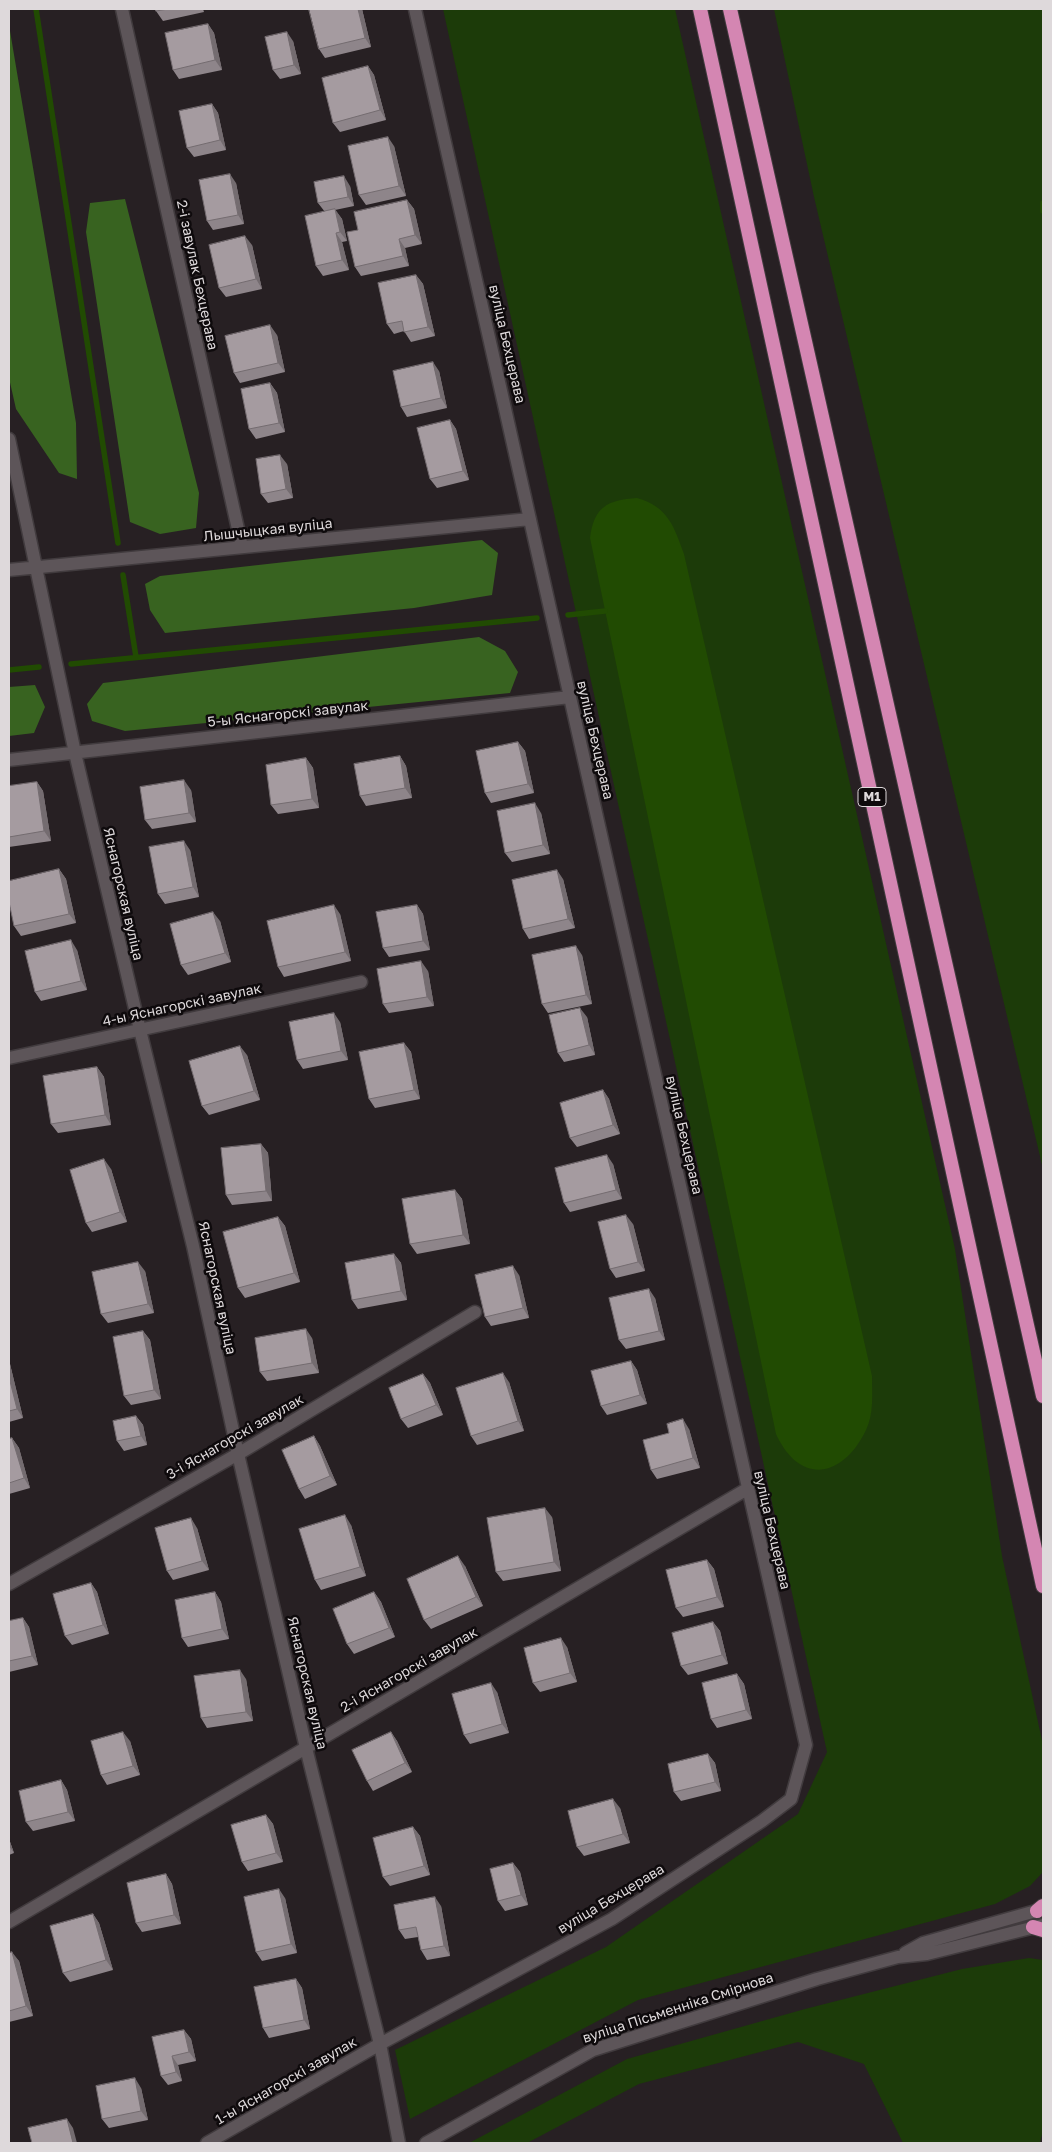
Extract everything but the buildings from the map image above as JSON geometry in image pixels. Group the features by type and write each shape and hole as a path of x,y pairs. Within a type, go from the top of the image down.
{"highway":[{"name":"М1","path":"700,9 1043,1586"},
{"name":"М1","path":"730,9 1043,1396"}],"street":[{"name":"2-і завулак Бехцерава","path":"122,9 242,547"},
{"name":"вуліца Бехцерава","path":"380,2044 612,1919 762,1821 791,1799 806,1745 415,9"},
{"name":"Яснагорская вуліца","path":"9,439 75,753 193,1246 238,1454 306,1748 380,2044 399,2143"},
{"name":"Лышчыцкая вуліца","path":"9,570 530,519"},
{"name":"5-ы Яснагорскі завулак","path":"9,760 570,697"},
{"name":"4-ы Яснагорскі завулак","path":"9,1058 361,982"},
{"name":"3-і Яснагорскі завулак","path":"9,1584 238,1454 475,1312"},
{"name":"2-і Яснагорскі завулак","path":"9,1922 747,1489"},
{"name":"вуліца Пісьменніка Смірнова","path":"898,1957 923,1944 1041,1909"},
{"name":"вуліца Пісьменніка Смірнова","path":"426,2143 593,2050 817,1979 898,1957 927,1954 1040,1928"},
{"name":"1-ы Яснагорскі завулак","path":"207,2143 380,2044"}],"shaded area":[{"path":"443,9 675,9 955,1249 1002,1556 1043,1745 1043,1872 1030,1886 995,1904 638,2000 410,2119 395,2050 606,1947 798,1814 827,1752"},
{"path":"774,9 1043,9 1043,1169 814,197"},
{"path":"9,25 76,423 77,479 59,473 16,409 9,378"},
{"path":"125,199 199,493 196,528 160,534 130,522 86,232 90,203"},
{"path":"637,498 648,502 663,512 673,526 684,554 872,1376 871,1411 866,1430 857,1446 846,1458 834,1466 821,1470 809,1468 797,1462 786,1451 776,1434 590,538 595,519 604,507 610,503"},
{"path":"482,540 498,553 492,595 414,608 165,633 150,610 145,584 160,576"},
{"path":"479,637 505,651 518,672 510,693 125,731 92,721 87,704 103,683"},
{"path":"35,685 45,707 34,733 9,736 9,687"},
{"path":"1029,1958 1043,1960 1043,2130 1040,2143 903,2143 864,2064 798,2042 639,2084 527,2143 469,2143 627,2059 805,2009 962,1969"}],"waterway":[{"path":"36,9 118,543"},
{"path":"1043,203 1043,211"},
{"path":"123,575 136,657"},
{"path":"568,615 605,611"},
{"path":"71,664 537,618"},
{"path":"9,670 39,667"}]}
